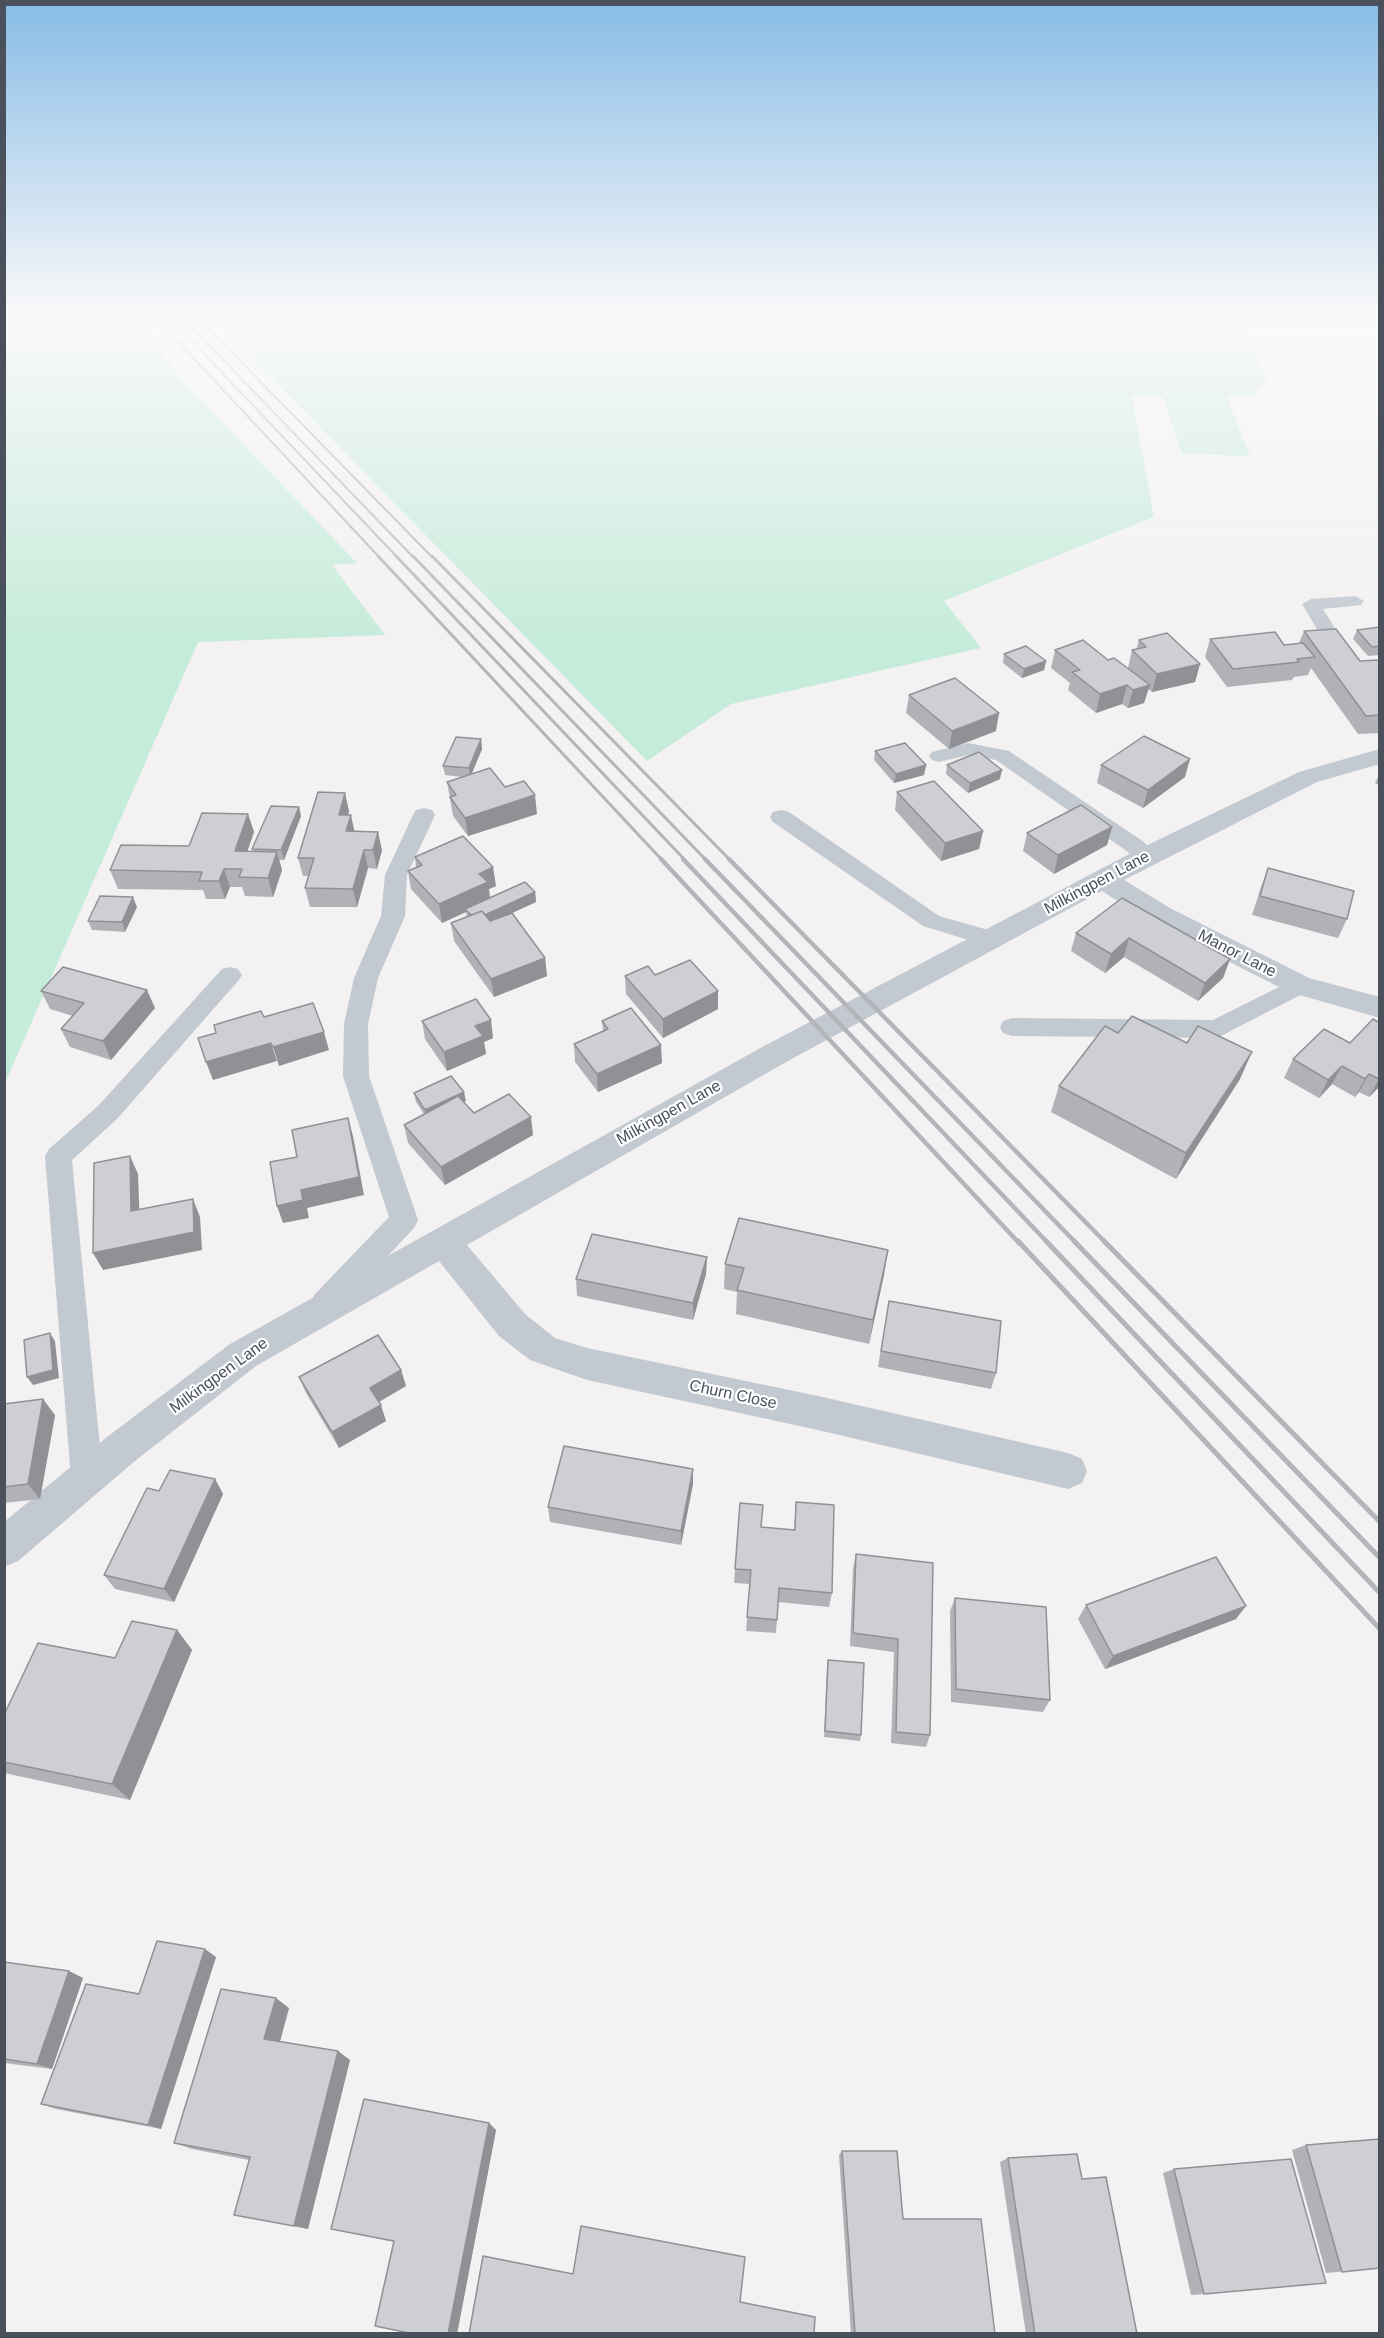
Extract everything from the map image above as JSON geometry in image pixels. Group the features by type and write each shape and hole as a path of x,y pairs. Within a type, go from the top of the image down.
{"street":[{"name":"Milkingpen Lane","path":"4,1548 87,1478 243,1354 775,1054 1145,857 1308,777 1380,756"},
{"name":"Manor Lane","path":"1104,880 1161,915 1299,985 1380,1008"},
{"name":"Churn Close","path":"443,1241 513,1325 543,1349 586,1364 818,1413 1068,1471"}],"lane":[{"path":"1355,601 1311,604 1348,665 1380,669"},
{"path":"939,756 968,749 1002,755 1136,847 1145,857"},
{"path":"316,1313 405,1220 356,1076 356,1024 366,978 393,916 396,875 424,815"},
{"path":"781,817 931,921 991,939"},
{"path":"87,1478 58,1156 108,1112 230,975"},
{"path":"1012,1027 1217,1029 1299,985"}],"green space":[{"path":"5,427 227,427 357,563 332,565 385,635 198,642 5,1083"},
{"path":"320,427 1138,427 1154,517 944,601 981,648 731,704 647,761"},
{"path":"1173,427 1239,427 1250,456 1182,454"}],"building":[{"path":"1380,627 1380,646 1372,647 1357,630"},
{"path":"1336,629 1360,661 1380,661 1380,715 1366,716 1304,631"},
{"path":"1275,632 1284,645 1303,643 1315,657 1297,659 1299,662 1233,669 1210,639"},
{"path":"1167,633 1200,664 1157,674 1132,650 1146,647 1139,640"},
{"path":"1083,640 1108,660 1114,658 1150,685 1133,690 1127,685 1100,694 1072,672 1080,670 1055,650"},
{"path":"1026,646 1046,661 1024,669 1004,654"},
{"path":"955,678 999,713 952,731 909,695"},
{"path":"1144,736 1190,759 1148,790 1101,765"},
{"path":"456,737 481,739 469,768 443,766"},
{"path":"905,743 926,765 896,774 875,751"},
{"path":"979,752 1002,770 970,783 947,765"},
{"path":"490,768 505,787 524,781 535,795 465,818 450,797 456,795 447,782"},
{"path":"934,781 983,831 945,843 897,792"},
{"path":"318,792 345,793 339,815 351,815 346,831 378,832 373,850 364,850 353,889 305,888 314,858 298,858"},
{"path":"1081,805 1112,827 1058,855 1027,833"},
{"path":"271,806 299,807 281,850 252,849"},
{"path":"202,813 248,814 235,851 277,852 268,878 239,877 242,869 224,869 219,881 199,881 202,872 110,870 121,845 189,846"},
{"path":"463,836 493,867 479,874 488,882 439,904 408,871 422,865 415,857"},
{"path":"1268,868 1354,891 1347,919 1260,896"},
{"path":"525,882 535,892 485,915 482,911 471,915 465,909"},
{"path":"100,896 133,897 122,922 88,921"},
{"path":"1122,898 1230,959 1205,983 1129,938 1111,954 1076,933"},
{"path":"482,911 490,921 512,913 545,958 491,979 451,923"},
{"path":"690,960 718,991 663,1019 625,976 648,966 655,975"},
{"path":"63,967 147,990 103,1041 61,1029 84,1003 41,991"},
{"path":"476,999 491,1020 475,1026 483,1036 444,1052 422,1021"},
{"path":"313,1003 324,1032 273,1047 271,1043 206,1062 198,1038 216,1033 214,1025 261,1011 264,1017"},
{"path":"631,1008 661,1045 597,1074 574,1044 608,1029 602,1021"},
{"path":"1132,1016 1187,1043 1198,1026 1252,1052 1186,1153 1059,1086 1105,1026 1118,1033"},
{"path":"1373,1019 1380,1023 1379,1079 1369,1074 1365,1079 1342,1066 1328,1080 1293,1059 1324,1029 1350,1043"},
{"path":"451,1076 464,1092 425,1110 414,1093"},
{"path":"509,1094 531,1117 441,1167 404,1125 458,1096 474,1113"},
{"path":"348,1118 359,1177 301,1190 303,1200 277,1206 270,1162 297,1157 292,1130"},
{"path":"130,1156 131,1211 193,1199 194,1232 93,1253 94,1163"},
{"path":"739,1218 888,1250 873,1320 737,1290 744,1268 725,1264"},
{"path":"592,1234 707,1257 693,1303 576,1279"},
{"path":"889,1301 1001,1321 996,1373 881,1351"},
{"path":"50,1333 53,1370 27,1377 24,1340"},
{"path":"378,1335 401,1370 370,1388 381,1405 332,1432 299,1377"},
{"path":"43,1399 28,1484 4,1487 4,1404"},
{"path":"564,1446 693,1469 681,1531 548,1507"},
{"path":"170,1470 215,1479 164,1589 104,1575 147,1488 159,1491"},
{"path":"796,1502 834,1505 832,1593 779,1588 777,1620 747,1617 751,1570 735,1569 740,1503 763,1505 761,1527 795,1530"},
{"path":"856,1554 933,1563 930,1735 896,1732 898,1639 853,1633"},
{"path":"1216,1557 1246,1606 1113,1656 1086,1605"},
{"path":"955,1598 1046,1607 1050,1700 956,1689"},
{"path":"132,1621 177,1630 112,1784 4,1762 4,1715 38,1643 115,1658"},
{"path":"828,1660 864,1663 861,1735 825,1731"},
{"path":"157,1941 205,1949 148,2125 41,2104 86,1984 139,1994"},
{"path":"4,1962 69,1971 37,2064 4,2059"},
{"path":"221,1989 276,1998 264,2039 338,2051 294,2226 234,2215 250,2157 174,2143"},
{"path":"364,2099 489,2123 448,2334 414,2334 375,2326 394,2241 331,2229"},
{"path":"1380,2139 1380,2268 1342,2272 1306,2145"},
{"path":"842,2151 897,2151 903,2219 981,2219 995,2334 855,2334"},
{"path":"1077,2154 1082,2179 1106,2177 1137,2334 1035,2334 1008,2158"},
{"path":"1291,2159 1326,2283 1204,2294 1174,2169"},
{"path":"581,2226 745,2257 740,2302 815,2317 814,2334 469,2334 483,2256 573,2274"}],"railway":[{"path":"258,427 380,558"},
{"path":"274,427 398,558"},
{"path":"288,427 414,558"},
{"path":"305,427 433,558"},
{"path":"378,556 662,860"},
{"path":"396,556 685,860"},
{"path":"413,556 706,860"},
{"path":"432,556 730,860"},
{"path":"661,859 1019,1243"},
{"path":"683,859 1048,1243"},
{"path":"705,859 1076,1243"},
{"path":"729,859 1106,1243"},
{"path":"1018,1241 1380,1629"},
{"path":"1046,1241 1380,1593"},
{"path":"1074,1241 1380,1558"},
{"path":"1104,1241 1380,1522"}]}
